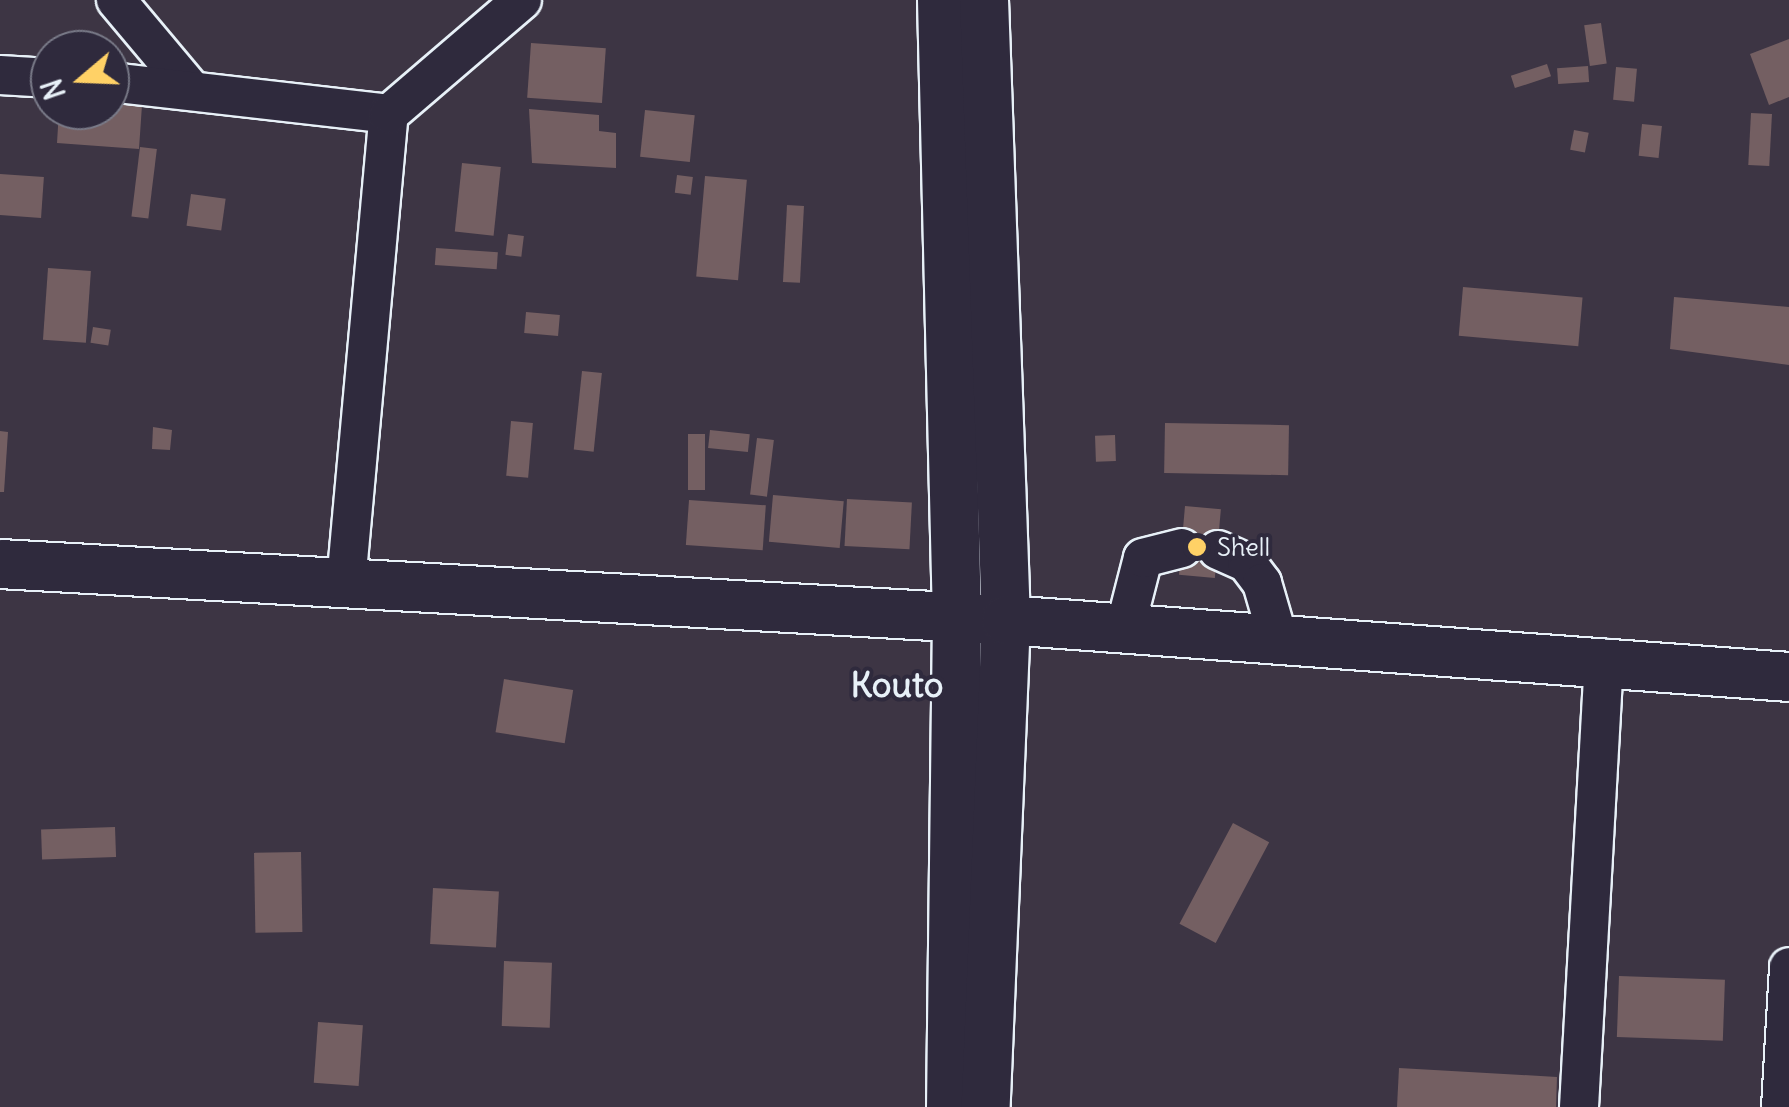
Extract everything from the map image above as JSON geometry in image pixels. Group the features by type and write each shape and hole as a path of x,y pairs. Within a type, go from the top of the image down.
{"main road":[{"path":"942,0 957,618 952,1107"},
{"path":"984,0 1006,620 986,1107"},
{"path":"0,564 1006,620 1604,659 1789,676"}],"street":[{"path":"116,0 189,87"},
{"path":"346,583 389,114 499,7"},
{"path":"0,75 30,77"},
{"path":"130,83 189,87 389,114"},
{"path":"1125,628 1143,558 1200,549 1247,563 1262,584 1278,638"},
{"path":"1579,1107 1604,659"},
{"path":"1781,1107 1789,967"}],"building":[{"path":"1601,23 1607,64 1590,66 1584,25"},
{"path":"1789,39 1789,97 1769,105 1750,54"},
{"path":"531,43 606,48 602,103 527,98"},
{"path":"1547,64 1551,76 1515,88 1511,76"},
{"path":"1588,66 1589,82 1558,84 1557,68"},
{"path":"1616,67 1637,69 1634,102 1613,100"},
{"path":"130,104 142,105 139,149 57,143 58,130 130,130"},
{"path":"529,109 599,115 599,131 616,133 616,168 532,163"},
{"path":"645,110 695,115 690,162 640,157"},
{"path":"1751,113 1772,114 1769,166 1748,165"},
{"path":"1642,124 1662,126 1659,158 1639,156"},
{"path":"1574,130 1589,133 1585,152 1570,150"},
{"path":"140,147 157,149 148,219 131,216"},
{"path":"462,163 501,167 494,236 455,232"},
{"path":"0,174 44,177 41,218 0,215"},
{"path":"677,175 693,177 691,195 675,193"},
{"path":"705,176 747,180 738,280 696,277"},
{"path":"191,194 226,199 221,231 187,226"},
{"path":"787,205 804,206 800,283 783,282"},
{"path":"508,234 524,236 521,257 505,255"},
{"path":"436,248 498,252 497,269 435,265"},
{"path":"48,268 91,271 86,343 43,340"},
{"path":"1463,287 1583,297 1578,346 1459,336"},
{"path":"1674,297 1789,307 1789,365 1670,349"},
{"path":"526,312 560,315 558,336 524,333"},
{"path":"93,327 111,330 108,346 90,343"},
{"path":"582,371 602,373 594,452 574,450"},
{"path":"511,421 533,423 528,478 506,476"},
{"path":"1165,423 1289,425 1288,475 1164,473"},
{"path":"153,427 172,430 170,450 152,449"},
{"path":"710,430 750,434 748,452 708,448"},
{"path":"0,431 8,432 4,492 0,492"},
{"path":"688,434 705,434 705,490 688,490"},
{"path":"1115,435 1116,461 1096,462 1095,436"},
{"path":"757,438 774,440 767,497 750,495"},
{"path":"773,495 844,501 840,548 769,542"},
{"path":"847,499 912,502 909,549 845,546"},
{"path":"689,500 766,505 763,550 686,545"},
{"path":"1185,506 1221,509 1215,578 1179,575"},
{"path":"504,679 573,690 565,743 496,732"},
{"path":"1233,823 1269,842 1216,943 1179,924"},
{"path":"115,827 116,857 42,860 41,830"},
{"path":"301,852 302,932 255,933 254,853"},
{"path":"433,888 499,891 496,947 430,944"},
{"path":"504,961 552,963 550,1028 502,1026"},
{"path":"1619,976 1725,980 1723,1041 1617,1037"},
{"path":"318,1022 363,1025 359,1086 314,1083"},
{"path":"1399,1068 1557,1077 1556,1107 1397,1107"}],"place":[{"name":"Shell","path":"1197,547"}],"district":[{"name":"Kouto","path":"897,684"}]}
